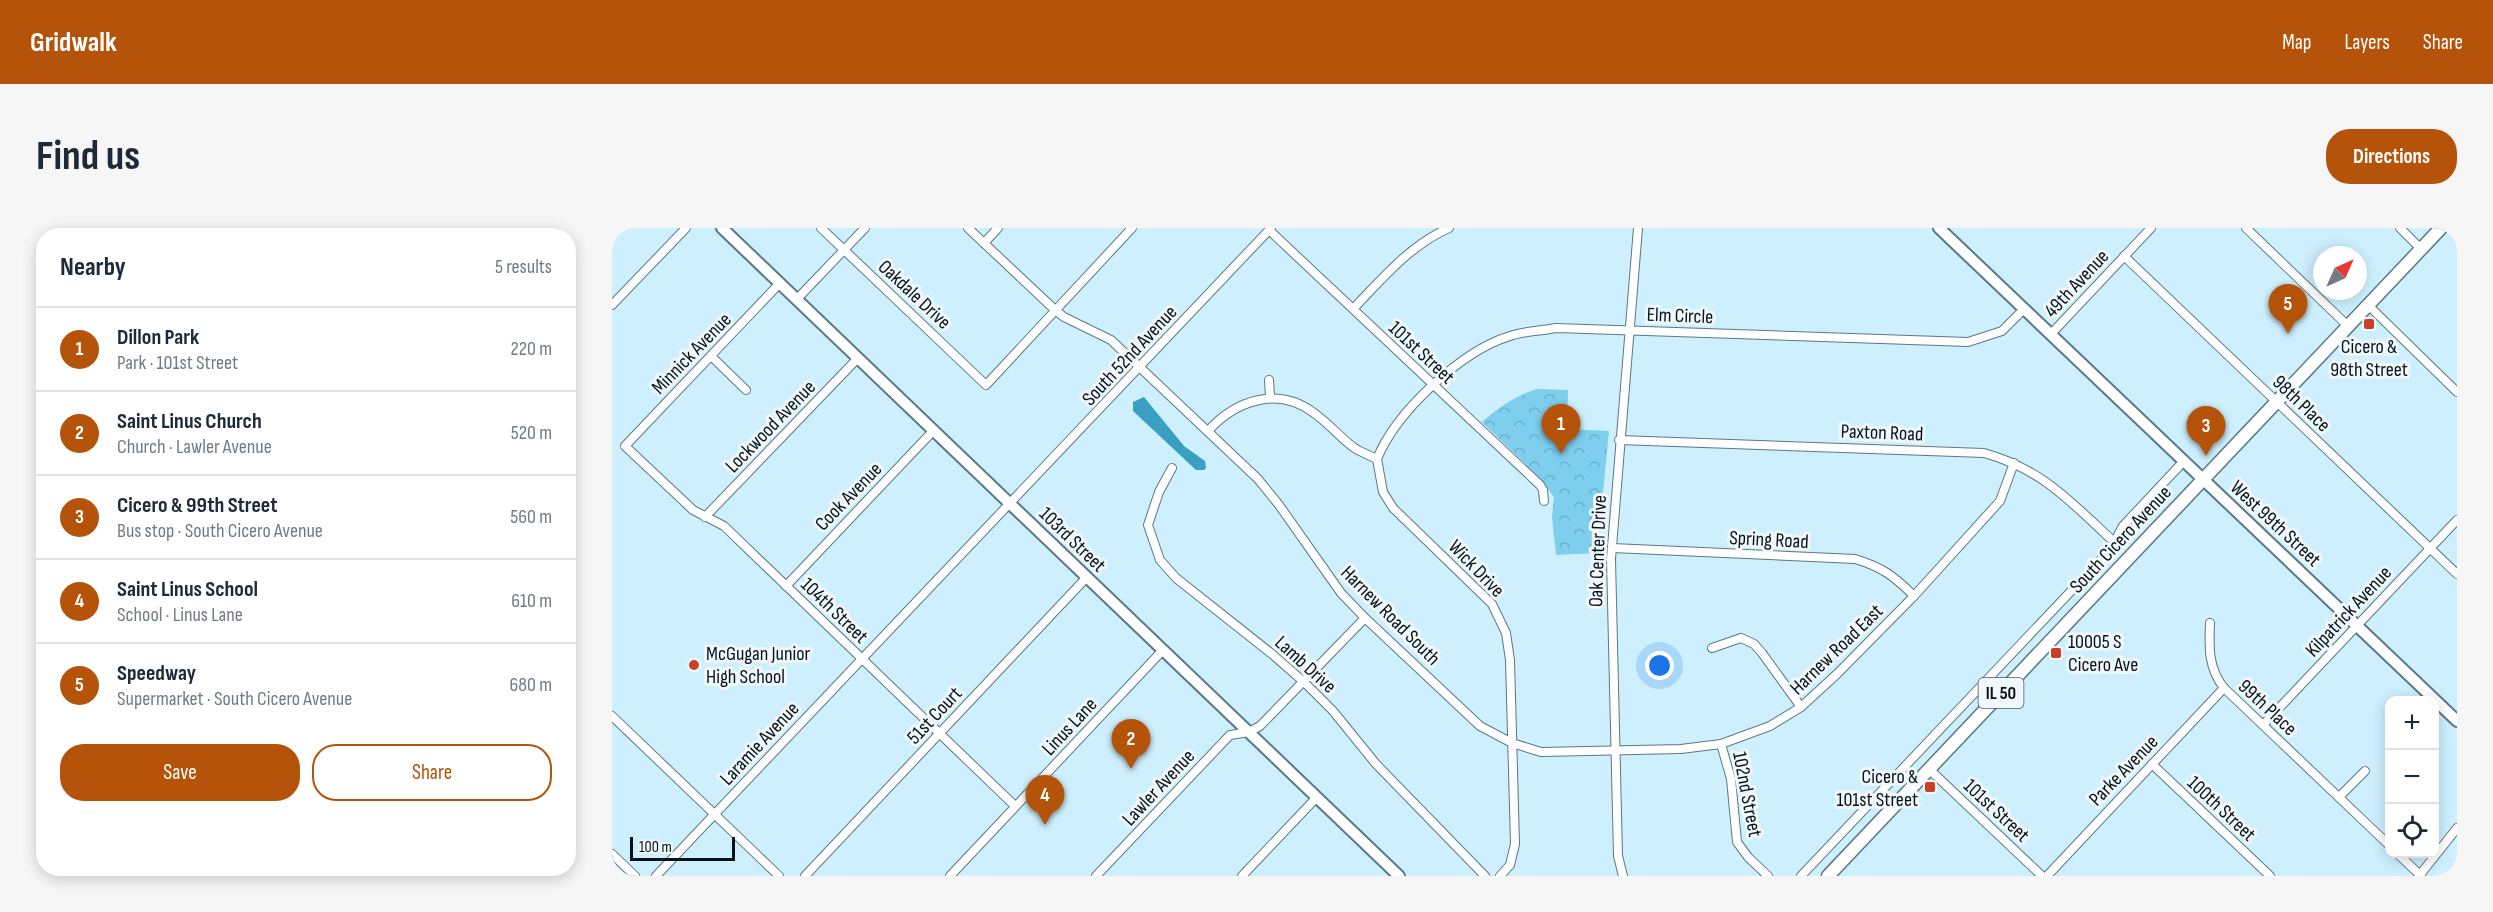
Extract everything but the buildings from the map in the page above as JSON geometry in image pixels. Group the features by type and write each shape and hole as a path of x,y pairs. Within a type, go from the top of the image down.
{"main road":[{"name":"103rd Street","path":"722,228 1317,797 1393,874"},
{"name":"South Cicero Avenue","path":"1828,876 2441,228"},
{"name":"West 99th Street","path":"1945,230 2024,309 2457,721"}],"street":[{"path":"612,305 686,228"},
{"name":"Oakdale Drive","path":"821,228 986,385 1055,310"},
{"path":"797,299 864,228"},
{"path":"968,228 1055,310 1111,340 1141,368"},
{"path":"984,243 998,228"},
{"path":"1055,310 1132,228"},
{"path":"1353,309 1408,253 1435,234 1449,228"},
{"name":"Oak Center Drive","path":"1623,876 1618,856 1610,602 1619,440 1638,228"},
{"name":"49th Avenue","path":"2051,334 2151,228"},
{"path":"2246,228 2348,326"},
{"path":"2400,228 2421,249"},
{"name":"101st Street","path":"1270,229 1539,485 1543,490 1544,501"},
{"name":"South 52nd Avenue","path":"1010,502 1141,368 1270,229"},
{"name":"98th Place","path":"2124,256 2457,574"},
{"name":"Minnick Avenue","path":"625,446 780,284"},
{"path":"2368,305 2457,392"},
{"name":"Elm Circle","path":"1377,459 1392,429 1433,385 1470,355 1510,336 1556,328 1968,342 2002,331 2024,309"},
{"path":"711,356 746,390"},
{"name":"Lockwood Avenue","path":"705,517 858,357"},
{"name":"Harnew Road South","path":"1141,368 1265,488 1341,593 1480,726 1512,743 1541,752 1614,751"},
{"path":"1269,381 1270,397"},
{"path":"1208,431 1222,416 1240,405 1270,397 1306,407 1355,449 1377,459"},
{"name":"Cook Avenue","path":"786,586 934,430"},
{"name":"Paxton Road","path":"1619,440 1984,453 2014,463 2044,479 2114,542"},
{"name":"104th Street","path":"625,446 693,510 724,526 1016,806"},
{"name":"Wick Drive","path":"1377,459 1383,492 1393,508 1484,596 1497,613 1506,633 1510,654 1515,844 1510,865 1500,876"},
{"name":"South Cicero Avenue","path":"1801,876 2110,550 2123,526 2184,461"},
{"name":"Harnew Road East","path":"1614,751 1681,749 1721,744 1770,726 1801,707 1914,596 2000,501 2014,463"},
{"name":"Lamb Drive","path":"1172,468 1159,492 1148,525 1160,560 1176,578 1304,682 1333,711 1376,764 1485,876"},
{"name":"Laramie Avenue","path":"656,876 1010,502"},
{"name":"Kilpatrick Avenue","path":"2263,725 2457,520"},
{"name":"Spring Road","path":"1612,548 1855,560 1877,566 1896,578 1914,596"},
{"name":"51st Court","path":"805,876 1087,577"},
{"name":"Lawler Avenue","path":"1096,876 1230,735 1249,732 1260,726 1365,618"},
{"name":"99th Place","path":"2210,623 2209,652 2213,670 2224,688 2385,841"},
{"path":"1712,648 1742,638 1754,644 1801,707"},
{"name":"Linus Lane","path":"950,876 1163,650"},
{"name":"Parke Avenue","path":"2047,876 2224,688"},
{"path":"612,716 780,876"},
{"name":"102nd Street","path":"1721,744 1731,779 1737,842 1748,857 1768,876"},
{"name":"100th Street","path":"2152,764 2270,876"},
{"name":"101st Street","path":"1929,769 2042,876"},
{"path":"2339,798 2365,771"},
{"path":"1242,876 1317,797"},
{"path":"2402,858 2420,876 2457,828"},
{"path":"612,854 635,876"}],"green space":[{"path":"1537,389 1568,390 1567,429 1609,431 1597,553 1556,555 1552,517 1554,497 1539,477 1482,422 1508,402"}],"shaded area":[{"path":"1144,397 1184,446 1205,461 1204,470 1196,470 1133,411 1133,402"}],"place":[{"name":"Cicero & 98th Street","path":"2369,324"},
{"name":"Speedway","path":"2288,334"},
{"name":"Dillon Park","path":"1561,454"},
{"name":"Cicero & 99th Street","path":"2206,456"},
{"name":"10005 S Cicero Ave","path":"2056,653"},
{"name":"McGugan Junior High School","path":"694,665"},
{"name":"Saint Linus Church","path":"1131,769"},
{"name":"Cicero & 101st Street","path":"1930,787"},
{"name":"Saint Linus School","path":"1045,825"}]}
